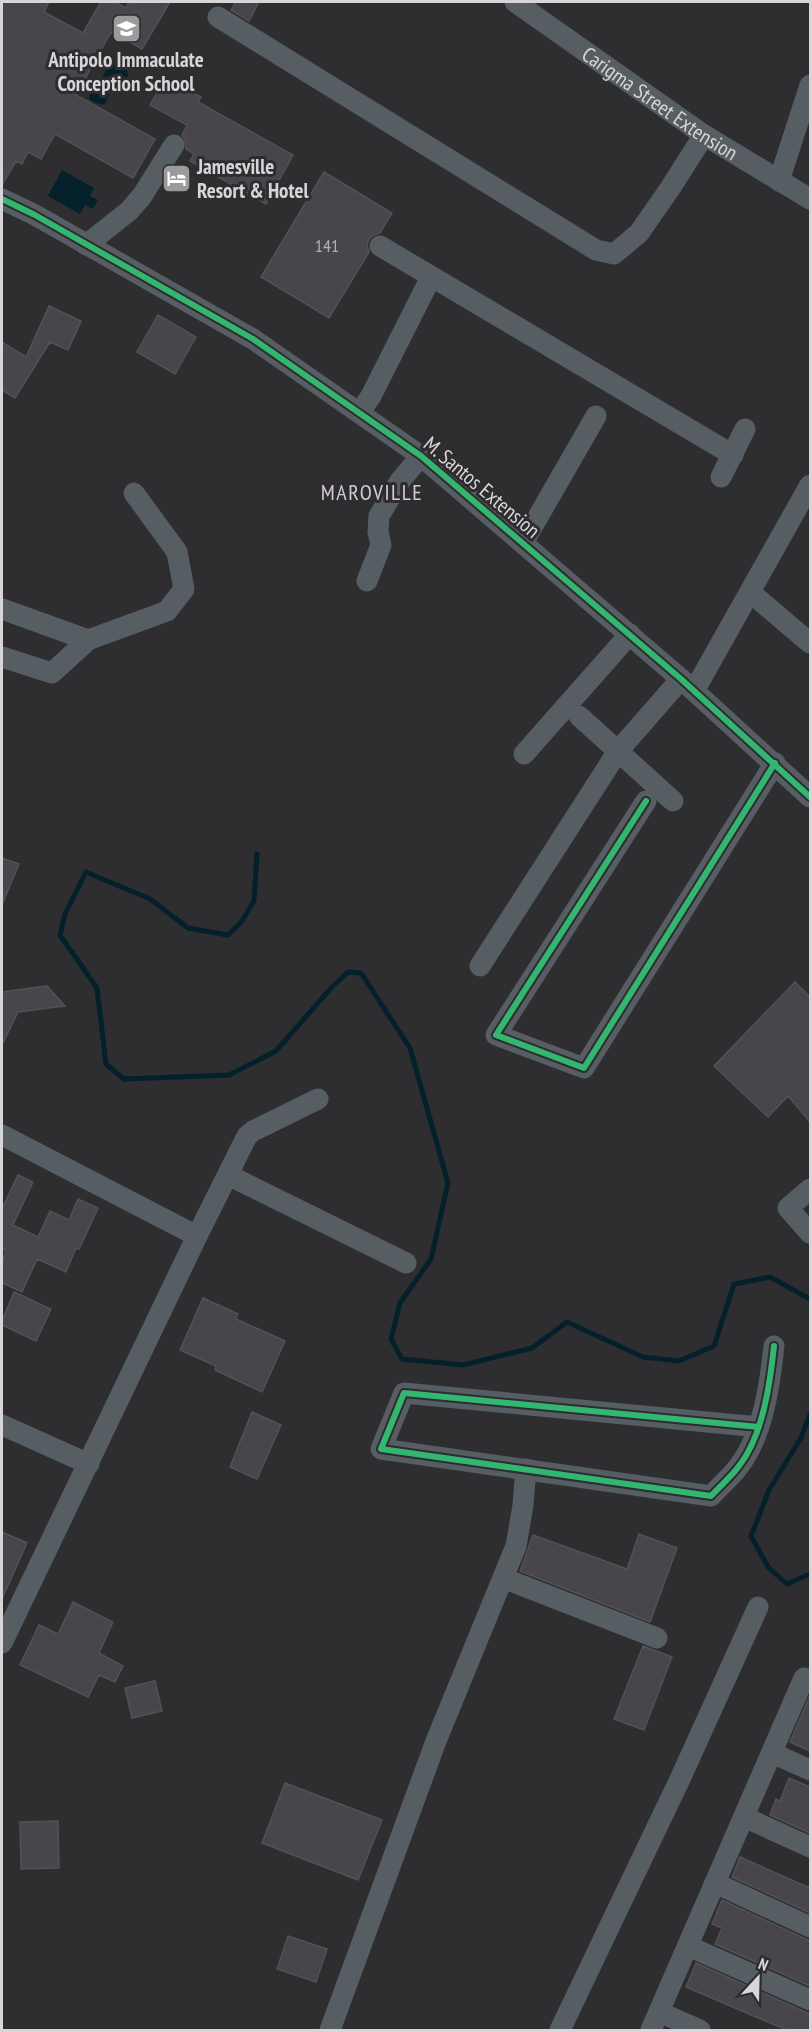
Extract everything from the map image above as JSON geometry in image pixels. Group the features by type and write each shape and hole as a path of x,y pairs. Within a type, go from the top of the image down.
{"street":[{"name":"Carigma Street Extension","path":"515,2 704,135 810,199"},
{"path":"218,17 596,250 614,254 639,233 704,135"},
{"path":"779,181 810,85"},
{"path":"86,244 129,211 142,196 174,145"},
{"name":"M. Santos Extension","path":"2,199 35,215 253,339 421,456 630,634 810,797"},
{"path":"380,246 732,455"},
{"path":"360,412 371,396 431,277"},
{"path":"523,543 596,416"},
{"path":"721,477 745,429"},
{"path":"367,581 381,545 378,532 379,516 400,481 421,456"},
{"path":"480,966 618,752 688,685 804,513 810,485"},
{"path":"2,657 52,673 88,640 167,611 184,589 177,552 134,493"},
{"path":"750,592 810,643"},
{"path":"2,609 88,640"},
{"path":"524,754 630,634"},
{"path":"579,716 673,801"},
{"path":"646,801 496,1035 584,1068 775,763"},
{"path":"2,1643 247,1136 318,1099"},
{"path":"2,1135 197,1236"},
{"path":"228,1176 406,1263"},
{"path":"810,1189 788,1208 810,1233"},
{"path":"759,1427 404,1393 381,1449 711,1496 740,1465 759,1427 771,1375 774,1346"},
{"path":"2,1425 89,1464"},
{"path":"330,2031 436,1741 516,1546 526,1469"},
{"path":"503,1578 657,1638"},
{"path":"560,2031 680,1779 758,1608"},
{"path":"700,2031 655,2021 772,1753 807,1679"},
{"path":"772,1753 810,1770"},
{"path":"744,1817 810,1847"},
{"path":"715,1883 810,1926"},
{"path":"688,1946 810,2000"}],"water":[{"path":"109,62 125,67 128,77 112,88 106,103 96,103 89,99 91,89 103,76"},
{"path":"62,170 94,188 90,196 98,200 93,209 85,205 80,214 48,196"}],"building":[{"path":"2,2 49,2 44,12 83,33 101,2 115,2 126,8 129,2 170,2 142,49 111,32 76,95 155,139 133,178 55,134 41,159 28,152 22,164 16,161 2,185"},
{"path":"236,2 259,2 249,21 231,10"},
{"path":"166,77 201,97 198,102 293,155 266,204 190,161 194,154 186,149 182,135 187,125 150,105"},
{"path":"324,172 392,213 380,233 369,239 367,245 369,252 329,318 261,277"},
{"path":"49,306 81,321 68,350 50,342 15,398 2,390 2,342 26,357"},
{"path":"158,315 196,337 175,374 137,352"},
{"path":"2,858 19,864 2,905"},
{"path":"795,982 810,997 810,1122 788,1096 768,1117 714,1066"},
{"path":"47,986 65,1006 18,1012 2,1045 2,992"},
{"path":"18,1175 33,1182 13,1225 38,1237 50,1211 69,1220 78,1199 98,1208 66,1272 37,1259 22,1292 2,1283 2,1262 6,1251 2,1249 2,1209"},
{"path":"14,1292 51,1309 36,1341 2,1325"},
{"path":"203,1298 238,1314 236,1319 285,1341 262,1392 215,1370 216,1366 180,1350"},
{"path":"252,1412 281,1425 257,1479 230,1467"},
{"path":"2,1532 27,1543 2,1599"},
{"path":"639,1534 677,1548 650,1622 520,1571 533,1535 627,1569"},
{"path":"73,1602 113,1622 99,1653 123,1666 115,1682 99,1675 88,1697 20,1665 39,1625 58,1634"},
{"path":"643,1646 672,1657 644,1730 614,1719"},
{"path":"155,1681 162,1711 132,1718 125,1688"},
{"path":"810,1695 810,1751 790,1742"},
{"path":"789,1778 810,1787 810,1833 770,1815 776,1799 780,1801"},
{"path":"285,1783 382,1820 358,1880 262,1843"},
{"path":"58,1821 59,1868 21,1869 20,1822"},
{"path":"740,1857 810,1888 810,1913 732,1877"},
{"path":"722,1900 810,1941 810,1986 715,1944 722,1928 712,1924"},
{"path":"288,1936 327,1949 316,1982 277,1969"},
{"path":"696,1963 810,2014 810,2031 789,2031 686,1987"}],"waterway":[{"path":"257,854 254,901 242,921 228,935 188,928 150,899 86,872 65,914 60,935 97,988 106,1064 124,1079 229,1075 276,1051 348,972 361,973 410,1048 448,1183 431,1259 400,1303 391,1339 402,1359 463,1365 532,1348 567,1322 643,1357 679,1361 714,1346 734,1284 770,1277 810,1299"},
{"path":"810,1414 801,1438 769,1490 751,1536 768,1567 787,1584 810,1574"}],"cycle path":[{"path":"2,199 35,215 253,339 421,456 681,679 810,797"},
{"path":"646,801 496,1035 584,1068 775,763"},
{"path":"759,1427 404,1393 381,1449 711,1496 733,1474 754,1440 760,1424 764,1409 774,1346"}],"place":[{"name":"Antipolo Immaculate Conception School","path":"126,28"},
{"name":"Jamesville Resort & Hotel","path":"176,178"}],"district":[{"name":"MAROVILLE","path":"372,492"}]}
